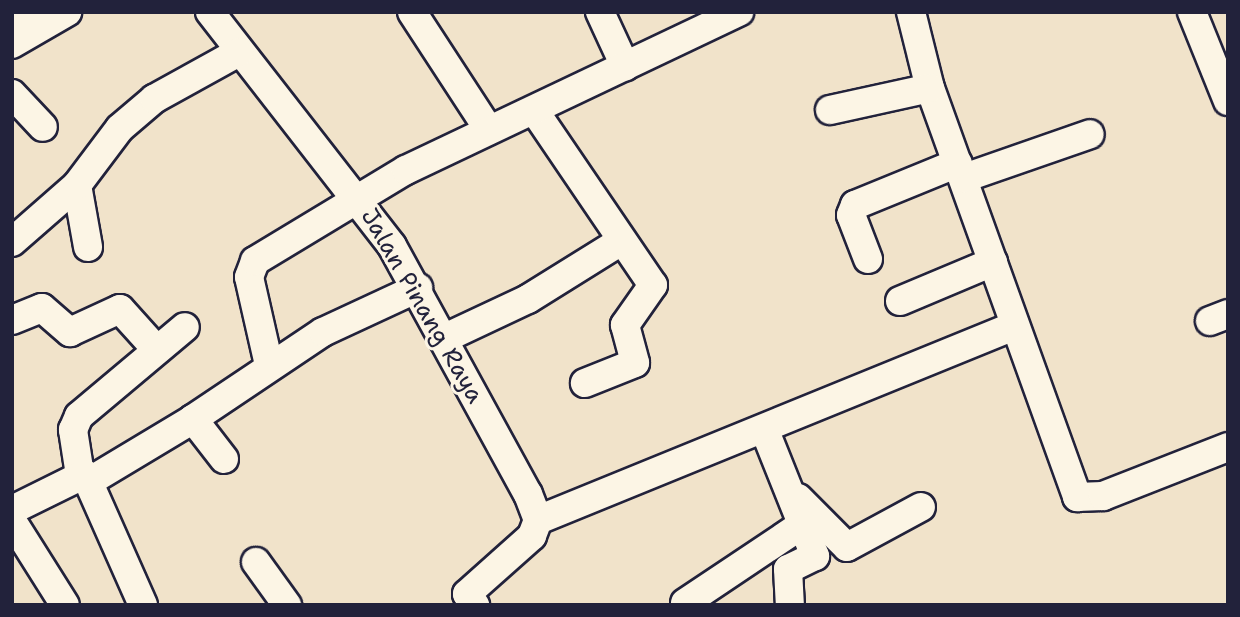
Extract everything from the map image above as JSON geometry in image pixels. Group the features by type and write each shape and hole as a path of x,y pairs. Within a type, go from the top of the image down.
{"street":[{"path":"12,43 32,12"},
{"path":"12,43 67,12"},
{"name":"Jalan Pinang Raya","path":"210,12 239,52 362,202 418,289 538,520"},
{"path":"412,12 489,130"},
{"path":"600,12 625,66"},
{"path":"269,365 251,267 362,202 406,170 489,130 536,113 625,66 739,12"},
{"path":"911,12 930,88 1077,497 1103,496 1228,447"},
{"path":"1192,12 1228,101"},
{"path":"12,242 77,185 120,128 154,99 239,52"},
{"path":"830,110 930,88"},
{"path":"12,94 43,127"},
{"path":"536,113 653,285 625,325 635,363 586,383"},
{"path":"867,260 851,215 855,205 1090,134"},
{"path":"77,185 88,247"},
{"path":"445,338 572,275 621,241"},
{"path":"900,301 993,262"},
{"path":"12,510 85,478 193,419 269,365 418,289"},
{"path":"12,320 42,308 70,332 120,309 157,350"},
{"path":"465,601 517,552 538,520 765,431 1014,326"},
{"path":"143,605 85,478 73,430 79,416 185,327"},
{"path":"193,419 224,458"},
{"path":"765,431 815,556 788,569 790,605"},
{"path":"788,489 847,547 921,507"},
{"path":"12,521 65,605"},
{"path":"685,603 803,524"},
{"path":"256,562 287,605"}]}
